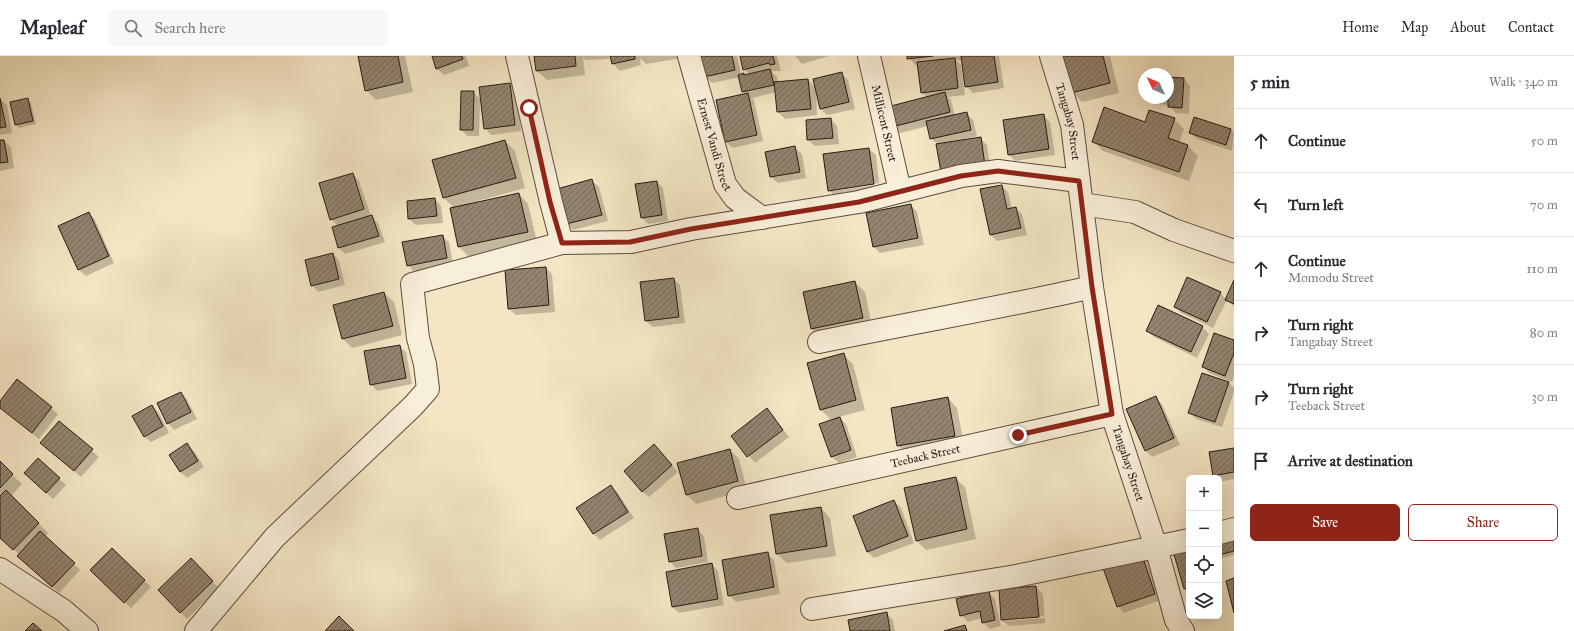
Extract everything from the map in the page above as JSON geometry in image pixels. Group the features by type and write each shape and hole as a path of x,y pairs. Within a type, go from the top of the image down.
{"street":[{"path":"517,56 550,202 562,243"},
{"name":"Ernest Vandi Street","path":"689,56 725,184 735,198 762,218"},
{"name":"Millicent Street","path":"869,56 900,191"},
{"name":"Tangabay Street","path":"1051,56 1072,125 1092,287 1112,414 1156,547 1176,620 1183,631"},
{"path":"196,631 275,537 413,406 428,389 425,364 418,338 412,284 562,243 630,242 691,229 859,202 961,176 998,171 1079,181"},
{"path":"1082,204 1135,212 1174,230 1234,251"},
{"path":"819,342 918,321 1012,305 1092,287"},
{"name":"Teeback Street","path":"738,498 1112,414"},
{"path":"1222,532 1234,529"},
{"path":"812,609 1016,576 1186,541"},
{"path":"0,569 64,611 87,631"}],"building":[{"path":"358,56 398,56 403,82 365,91"},
{"path":"432,56 462,56 463,59 436,69"},
{"path":"534,56 575,56 576,66 536,71"},
{"path":"610,56 635,56 635,59 612,64"},
{"path":"699,56 732,56 735,70 704,77"},
{"path":"740,56 773,56 775,64 770,65 769,63 743,70"},
{"path":"907,56 933,56 907,59"},
{"path":"961,56 994,56 998,82 965,87"},
{"path":"1062,56 1103,56 1110,83 1071,93"},
{"path":"955,58 958,88 921,93 917,62"},
{"path":"770,69 774,85 742,92 738,75"},
{"path":"842,72 849,102 820,109 813,79"},
{"path":"1174,77 1184,78 1182,108 1168,107 1168,104 1174,104"},
{"path":"808,79 811,109 777,112 774,82"},
{"path":"510,83 515,125 484,129 479,87"},
{"path":"461,91 474,91 473,130 460,130"},
{"path":"945,92 950,112 892,127 887,107"},
{"path":"748,93 757,135 725,142 716,100"},
{"path":"0,98 6,127 0,128"},
{"path":"28,98 33,121 15,125 10,102"},
{"path":"1104,107 1145,122 1149,110 1175,118 1168,138 1188,145 1179,172 1092,142"},
{"path":"967,112 971,130 930,139 926,121"},
{"path":"1044,114 1049,149 1008,155 1003,120"},
{"path":"1194,117 1231,129 1226,145 1189,133"},
{"path":"831,118 833,138 807,140 806,120"},
{"path":"981,137 985,166 941,172 936,144"},
{"path":"0,140 4,140 8,162 0,163"},
{"path":"505,140 516,178 443,198 432,160"},
{"path":"795,146 800,172 770,177 765,152"},
{"path":"869,148 874,184 828,191 823,154"},
{"path":"353,173 364,209 330,220 319,183"},
{"path":"592,179 602,215 566,224 557,189"},
{"path":"657,181 662,215 641,218 635,184"},
{"path":"1002,185 1007,209 1016,207 1021,228 990,235 980,189"},
{"path":"519,193 528,232 458,247 450,208"},
{"path":"435,198 437,216 408,219 407,201"},
{"path":"911,204 918,238 873,247 866,213"},
{"path":"89,212 109,256 78,270 58,226"},
{"path":"372,215 379,236 338,248 332,227"},
{"path":"443,235 447,258 407,266 402,242"},
{"path":"333,253 339,279 311,286 305,260"},
{"path":"546,267 549,305 508,309 505,270"},
{"path":"1187,277 1221,292 1207,322 1174,307"},
{"path":"674,278 679,317 645,321 640,282"},
{"path":"1234,280 1234,304 1225,300"},
{"path":"855,281 863,318 811,329 803,292"},
{"path":"384,292 393,326 342,339 333,305"},
{"path":"1158,305 1203,326 1191,352 1146,331"},
{"path":"1214,333 1234,340 1234,353 1225,376 1202,367"},
{"path":"400,345 406,378 370,385 364,351"},
{"path":"844,353 856,400 820,410 807,363"},
{"path":"1202,373 1229,382 1215,422 1188,413"},
{"path":"17,379 52,407 32,433 0,408 0,401"},
{"path":"181,392 191,412 167,424 157,403"},
{"path":"1156,396 1174,438 1145,451 1126,409"},
{"path":"948,397 955,436 897,446 891,408"},
{"path":"152,405 163,426 144,437 132,416"},
{"path":"767,408 783,430 747,457 731,436"},
{"path":"840,417 851,450 831,457 819,424"},
{"path":"59,421 93,449 74,471 40,443"},
{"path":"187,443 198,461 180,472 169,455"},
{"path":"654,444 672,465 642,492 624,471"},
{"path":"1234,448 1234,472 1213,475 1209,452"},
{"path":"730,449 738,481 686,495 677,463"},
{"path":"38,458 60,478 46,493 24,473"},
{"path":"0,461 13,474 0,488"},
{"path":"956,477 967,529 916,541 904,488"},
{"path":"611,485 628,512 593,534 576,508"},
{"path":"6,490 39,523 13,550 0,538 0,496"},
{"path":"894,500 908,536 867,552 853,516"},
{"path":"821,507 827,546 776,554 770,515"},
{"path":"698,528 702,556 669,562 664,534"},
{"path":"40,531 75,563 52,587 17,556"},
{"path":"1234,532 1234,551 1222,554 1222,535"},
{"path":"1186,547 1186,588 1184,589 1173,551"},
{"path":"112,548 145,580 124,603 90,570"},
{"path":"768,552 774,587 728,596 722,560"},
{"path":"1142,555 1155,594 1117,607 1103,568"},
{"path":"191,558 213,581 180,613 158,590"},
{"path":"712,563 718,599 672,607 666,572"},
{"path":"1234,578 1234,613 1226,581"},
{"path":"1036,586 1039,617 1001,620 999,589"},
{"path":"989,591 995,620 982,623 980,611 960,616 956,599"},
{"path":"887,612 890,631 850,631 848,620"},
{"path":"339,616 354,631 325,631"},
{"path":"33,623 42,631 25,631"},
{"path":"965,625 967,631 944,631"}],"route":[{"path":"529,108 550,202 562,243 630,242 691,229 859,202 961,176 998,171 1079,181 1092,287 1112,414 1018,435"}]}
